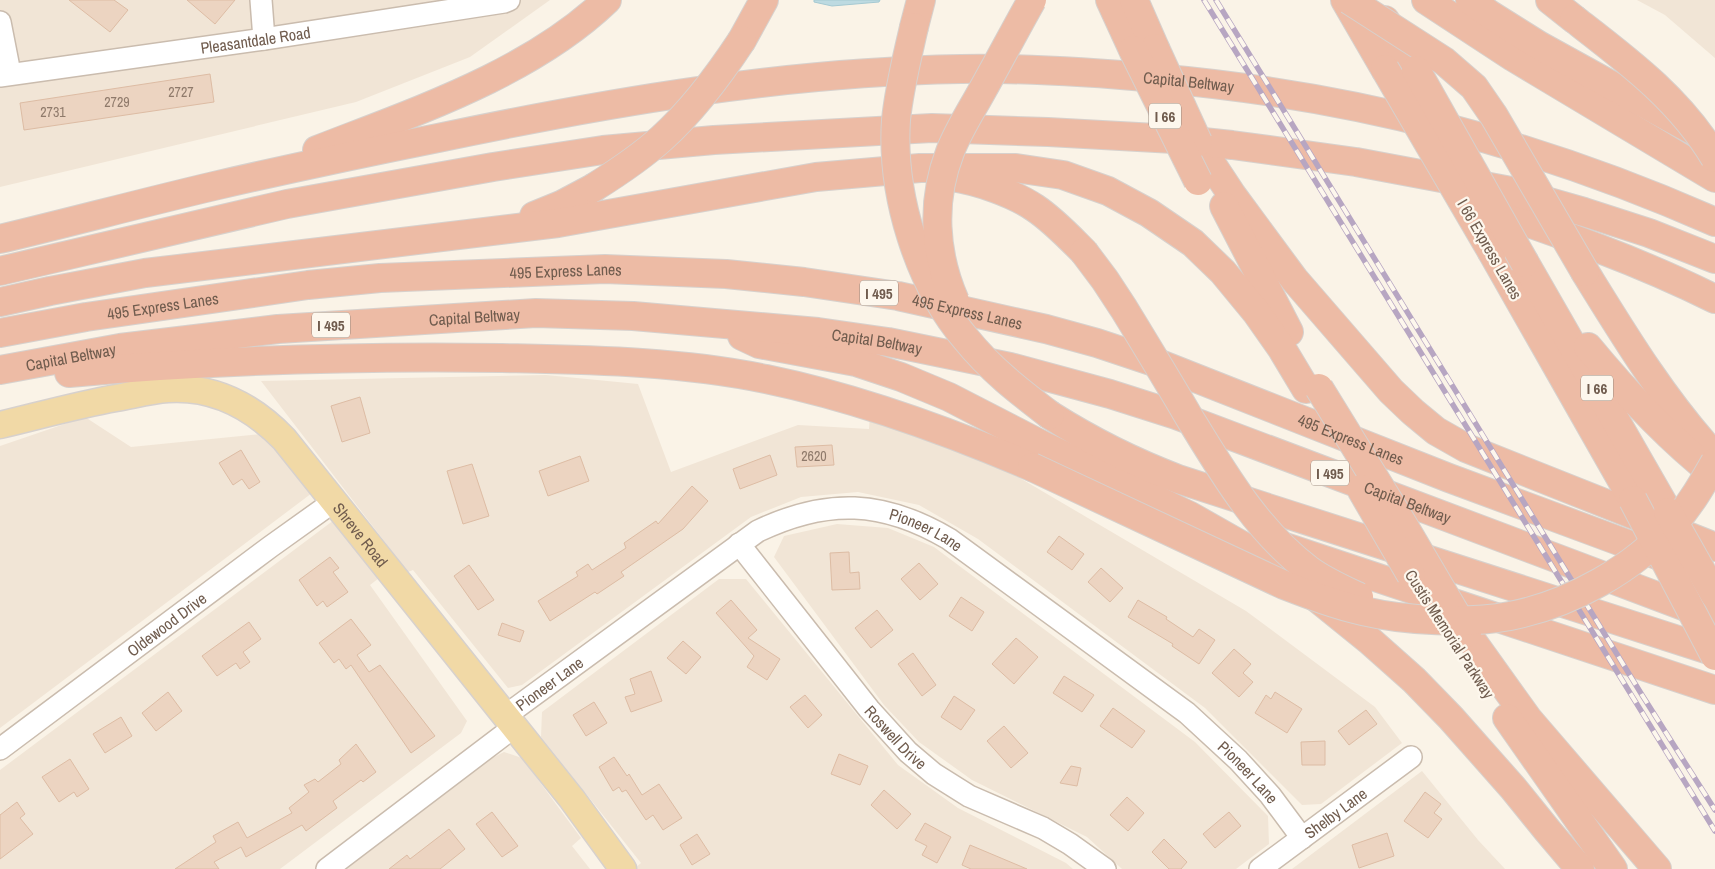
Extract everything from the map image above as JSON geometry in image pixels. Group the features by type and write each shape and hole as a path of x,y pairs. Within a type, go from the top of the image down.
{"highway":[{"path":"216,186 374,128 481,83 525,60 568,32 607,0"},
{"path":"437,238 492,227 533,216 561,205 594,188 629,165 662,138 692,107 720,73 742,40 764,0"},
{"path":"921,0 899,94 896,122 896,157 899,189 907,222 919,258 950,319 965,339 1006,381 1050,415 1097,443 1131,460 1178,479 1715,654"},
{"path":"1006,381 982,351 966,324 953,295 937,236 936,216 943,174 951,150 1032,0"},
{"name":"I 66","path":"1110,0 1144,49 1212,182 1313,389"},
{"path":"1134,0 1144,49 1201,148 1212,182 1391,391 1413,412 1436,431 1466,448 1715,547"},
{"name":"I 66 Express Lanes","path":"1344,0 1492,252 1633,500"},
{"path":"1349,0 1444,61 1474,87 1494,116 1585,272 1649,374 1689,428 1715,456"},
{"name":"I 66","path":"1372,0 1416,70 1715,595"},
{"path":"1426,0 1467,13 1489,14 1540,46 1715,143"},
{"path":"1550,0 1632,64 1668,97 1694,126 1715,158"},
{"path":"1467,13 1521,62 1715,178"},
{"name":"Capital Beltway","path":"0,239 216,186 501,124 680,92 825,76 949,69 1101,73 1248,87 1371,109 1531,151 1715,220"},
{"path":"0,271 241,213 326,196 604,150 714,140 932,128 1174,139 1286,152 1366,164 1511,192 1593,215 1715,259"},
{"path":"1286,152 1452,197 1538,225 1635,262 1715,299"},
{"path":"0,302 50,290 146,273 558,223 816,177 929,168 1016,168 1063,176 1108,191 1149,213 1193,243 1223,272 1256,312 1313,389"},
{"path":"878,171 919,173 957,178 1001,190 1034,207 1061,229 1084,252 1105,280 1233,487 1263,525 1290,554 1309,570 1336,587 1453,631 1657,869"},
{"name":"495 Express Lanes","path":"0,332 86,317 308,285 380,278 605,269 665,270 804,282 898,296 1046,329 1097,343 1160,364 1449,478 1715,577"},
{"path":"1541,290 1609,372 1676,441 1715,476"},
{"name":"Capital Beltway","path":"0,370 120,348 268,330 536,313 633,316 706,321 818,332 888,342 1010,367 1110,394 1176,415 1715,618"},
{"path":"706,321 759,344 856,362 901,377 949,397 1046,447 1216,530 1264,558 1285,572 1369,640 1414,680 1451,718 1513,788 1580,869"},
{"path":"0,380 89,371 252,360 404,356 567,359 656,363 730,372 768,379 831,395 935,427 1032,467 1284,585 1326,601 1453,631 1484,619 1516,614 1563,600 1592,587 1633,560 1674,523 1687,507 1715,462"},
{"name":"Custis Memorial Parkway","path":"1313,389 1376,516 1613,869"},
{"path":"1633,500 1715,654"},
{"path":"1633,500 1715,641"},
{"path":"1160,502 1249,535 1715,690"},
{"path":"1528,719 1553,763 1626,869"}],"main road":[{"name":"Shreve Road","path":"0,425 100,401 168,389 190,389 213,394 234,401 253,411 270,424 284,439 572,800 623,869"}],"street":[{"path":"261,0 264,39"},
{"name":"Pleasantdale Road","path":"5,75 264,39 496,2"},
{"path":"0,22 5,75"},
{"name":"Oldewood Drive","path":"0,749 333,502"},
{"name":"Pioneer Lane","path":"327,869 510,722 739,544 758,531 781,520 805,512 830,508 880,510 928,526 949,539 1187,714 1238,760 1270,795 1302,838"},
{"name":"Roswell Drive","path":"739,544 869,710 908,752 934,774 969,796 1043,828 1070,844 1105,869"},
{"name":"Shelby Lane","path":"1260,869 1411,757"}],"shaded area":[{"path":"0,0 550,0 470,57 356,102 0,187"},
{"path":"1637,0 1715,0 1715,58 1665,15"},
{"path":"546,375 638,384 671,472 798,425 869,429 870,413 969,448 1246,611 1375,707 1402,743 1321,804 1302,805 1205,708 978,539 919,505 858,492 801,497 751,517 522,685 508,688 413,570 408,572 261,381"},
{"path":"85,417 131,447 272,433 316,490 0,728 0,446"},
{"path":"338,517 383,575 370,585 467,721 461,733 280,869 0,869 0,770"},
{"path":"837,524 888,528 934,547 1195,742 1268,816 1269,844 1236,869 1122,869 1087,837 972,780 919,742 884,705 774,557 784,536"},
{"path":"719,579 746,579 898,765 958,808 1066,863 1073,869 634,869 641,863 541,737 542,712"},
{"path":"504,752 522,758 581,838 572,846 590,869 346,869 492,758"},
{"path":"1422,771 1478,840 1505,869 1292,869"}],"water":[{"path":"814,0 880,0 879,2 832,6 814,2"}],"building":[{"path":"69,0 114,0 128,10 110,32"},
{"path":"187,0 235,0 215,24"},
{"path":"210,74 214,102 24,130 20,103"},
{"path":"360,397 370,433 342,442 331,406"},
{"path":"832,445 834,465 797,467 795,447"},
{"path":"241,450 260,482 249,489 242,479 233,485 219,463"},
{"path":"770,455 777,475 740,489 733,469"},
{"path":"580,456 589,481 548,496 539,471"},
{"path":"472,464 489,516 463,524 447,471"},
{"path":"692,486 708,501 683,529 621,572 624,576 550,621 538,601 578,576 576,572 588,564 592,570 626,548 624,543 656,521 658,524"},
{"path":"1059,536 1084,554 1072,570 1047,552"},
{"path":"849,552 850,573 859,572 860,589 832,590 830,553"},
{"path":"330,557 339,568 333,572 348,592 327,607 323,601 317,606 299,580"},
{"path":"919,563 938,584 920,600 901,579"},
{"path":"469,565 494,600 478,610 454,576"},
{"path":"1101,568 1123,588 1110,602 1088,582"},
{"path":"961,597 984,612 972,631 949,616"},
{"path":"731,600 757,630 748,638 780,659 767,680 747,667 754,656 716,613"},
{"path":"1138,600 1167,617 1166,619 1193,637 1199,629 1215,640 1199,664 1172,646 1173,644 1128,617"},
{"path":"877,610 893,630 871,648 855,628"},
{"path":"351,619 371,645 357,655 369,672 380,665 435,736 411,753 351,665 346,669 339,659 334,663 319,643"},
{"path":"249,622 261,639 243,652 250,662 240,669 236,663 217,676 202,656"},
{"path":"502,623 524,631 520,642 498,635"},
{"path":"1016,638 1038,657 1014,684 992,664"},
{"path":"683,641 701,657 686,674 667,658"},
{"path":"1234,649 1251,664 1243,673 1253,682 1239,697 1212,673"},
{"path":"913,653 936,685 922,696 898,664"},
{"path":"651,671 662,701 631,712 625,697 635,694 630,679"},
{"path":"1064,676 1094,695 1082,712 1053,693"},
{"path":"168,692 182,711 156,731 142,713"},
{"path":"1275,692 1302,709 1287,733 1255,713 1266,695 1271,699"},
{"path":"805,695 822,715 808,728 790,707"},
{"path":"954,696 975,710 961,730 941,717"},
{"path":"594,702 607,723 586,736 573,715"},
{"path":"1113,708 1145,731 1132,748 1100,726"},
{"path":"1366,710 1377,724 1349,745 1338,731"},
{"path":"121,717 132,736 105,753 93,734"},
{"path":"1004,726 1028,753 1011,768 987,741"},
{"path":"1325,741 1325,765 1302,765 1301,742"},
{"path":"356,744 376,772 363,782 361,780 333,801 337,808 306,831 302,825 246,857 241,847 214,862 219,869 175,869 216,842 213,836 238,822 247,838 292,813 289,808 309,792 304,785 315,779 318,782 341,764 339,760"},
{"path":"839,754 868,766 860,785 831,774"},
{"path":"614,757 627,776 629,774 642,795 659,784 682,818 663,830 653,815 646,820 626,790 622,792 619,787 613,791 599,767"},
{"path":"70,759 89,789 77,797 74,792 59,802 42,777"},
{"path":"1071,766 1081,768 1077,786 1060,783"},
{"path":"884,790 911,814 897,829 871,805"},
{"path":"1425,792 1441,804 1434,813 1442,819 1428,838 1404,821"},
{"path":"1127,797 1144,813 1128,831 1110,815"},
{"path":"17,802 25,814 20,818 33,834 0,859 0,815"},
{"path":"492,812 518,846 502,857 476,824"},
{"path":"1229,812 1241,826 1215,848 1203,834"},
{"path":"925,823 951,837 937,863 922,855 927,846 915,840"},
{"path":"449,829 465,849 440,869 389,869 407,855 410,859"},
{"path":"1387,833 1394,856 1359,868 1352,845"},
{"path":"697,834 710,854 692,865 680,845"},
{"path":"1164,839 1187,862 1181,869 1169,869 1152,852"},
{"path":"970,845 1027,869 971,869 962,865"}],"railway":[{"path":"1204,0 1715,831"},
{"path":"1216,0 1642,695 1715,810"}]}
